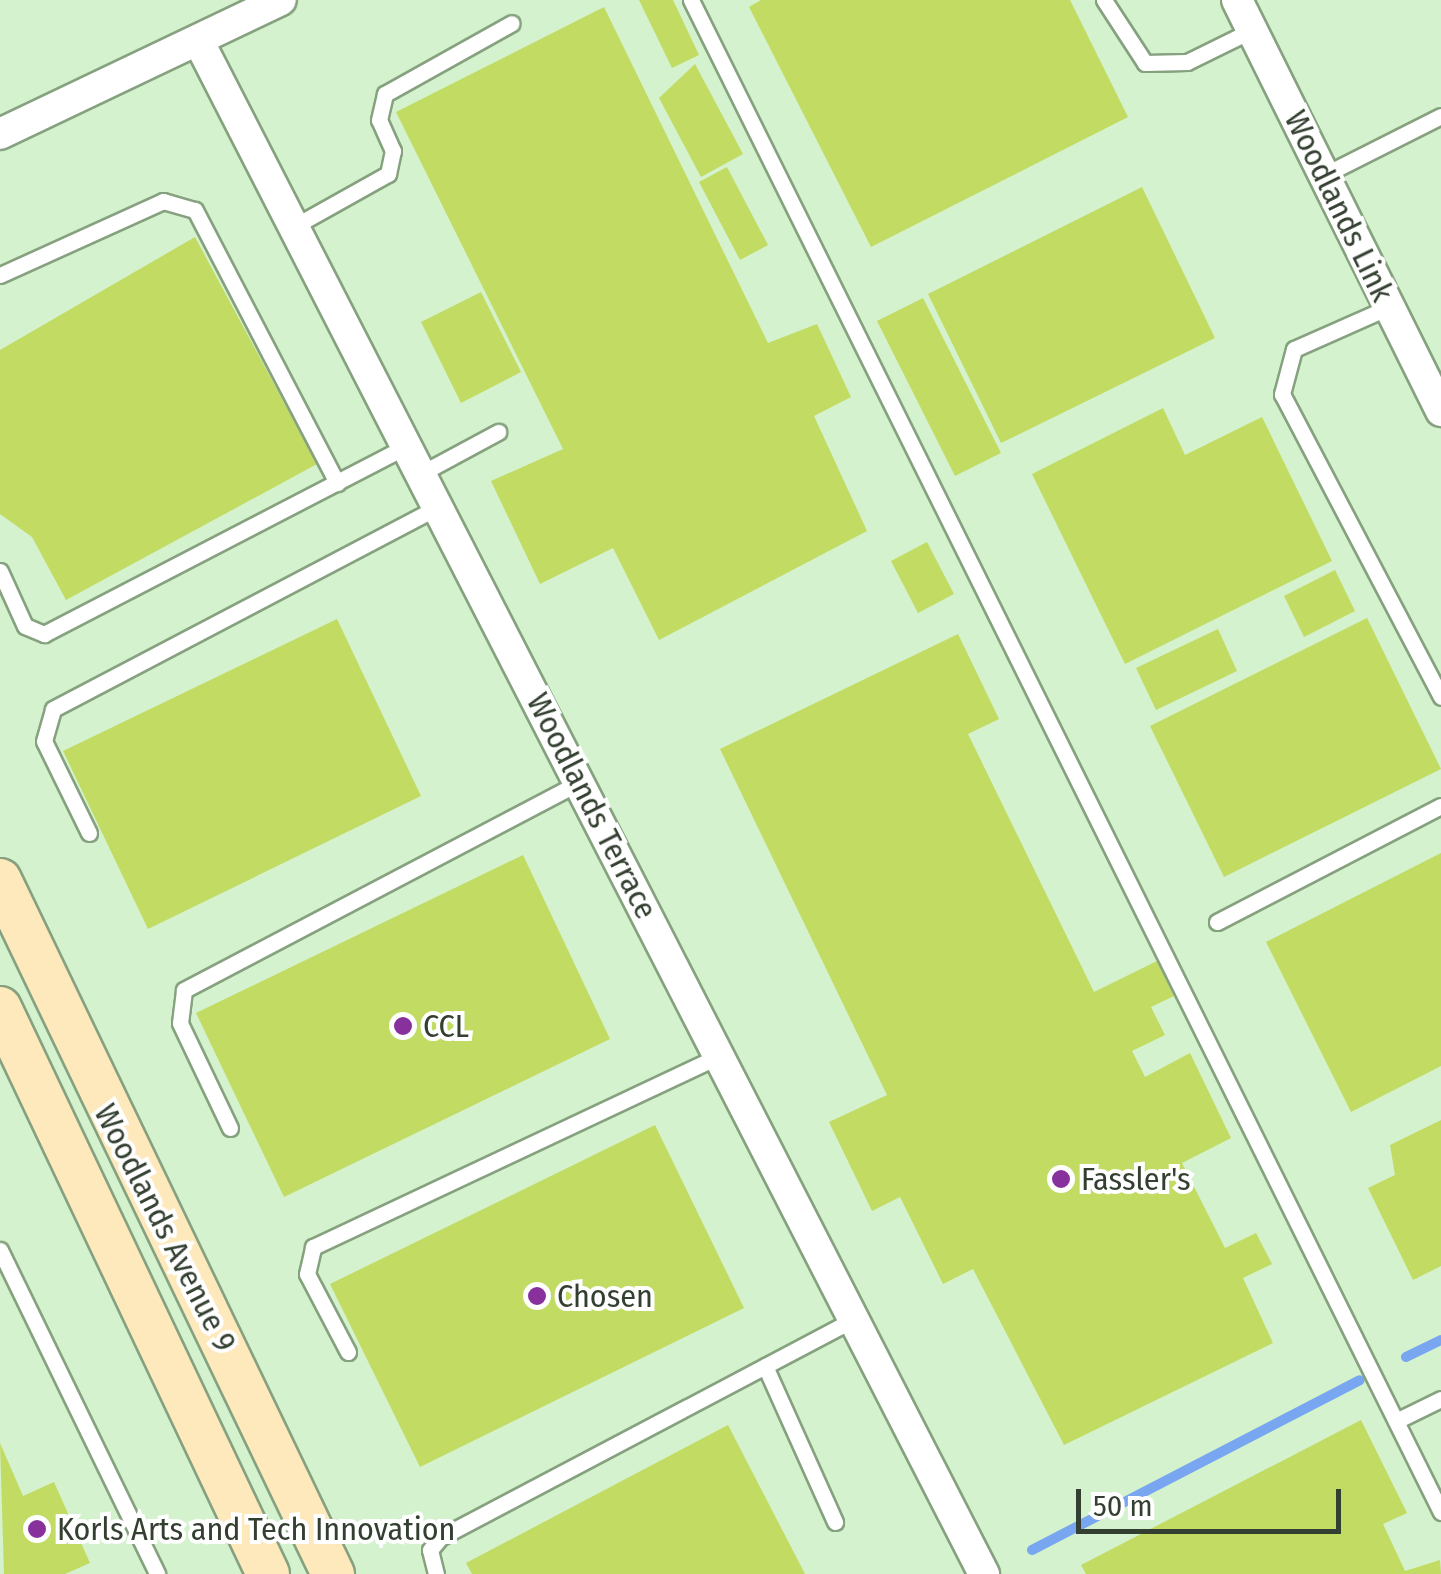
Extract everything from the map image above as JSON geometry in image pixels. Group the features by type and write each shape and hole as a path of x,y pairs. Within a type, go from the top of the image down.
{"main road":[{"name":"Woodlands Avenue 9","path":"0,880 332,1574"},
{"name":"Woodlands Avenue 9","path":"0,1008 268,1574"}],"street":[{"path":"0,134 280,0"},
{"name":"Woodlands Link","path":"1236,0 1441,411"},
{"name":"Woodlands Terrace","path":"198,40 984,1574"}],"lane":[{"path":"691,0 1441,1512"},
{"path":"1104,0 1144,64 1187,62 1252,30"},
{"path":"294,227 388,174 393,151 378,106 385,94 512,23"},
{"path":"1324,175 1441,116"},
{"path":"0,275 163,202 195,210 337,483"},
{"path":"1389,307 1294,350 1282,394 1441,697"},
{"path":"420,474 498,432"},
{"path":"0,571 25,626 44,634 406,446"},
{"path":"89,833 44,742 53,709 438,508"},
{"path":"230,1128 180,1022 184,990 579,783"},
{"path":"1217,922 1441,806"},
{"path":"348,1352 307,1274 313,1247 719,1056"},
{"path":"0,1250 158,1574"},
{"path":"436,1574 430,1550 441,1537 855,1319"},
{"path":"765,1366 835,1522"},
{"path":"1396,1422 1441,1399"}],"building":[{"path":"639,0 673,0 699,55 672,68"},
{"path":"761,0 1070,0 1128,117 871,247 749,7"},
{"path":"604,7 768,343 817,324 851,397 814,416 867,531 659,640 613,548 540,584 491,481 563,449 396,112"},
{"path":"695,64 743,154 701,177 659,98"},
{"path":"727,167 768,245 740,260 699,182"},
{"path":"1142,187 1215,338 1001,443 928,294"},
{"path":"195,237 317,464 66,600 32,537 0,514 0,350"},
{"path":"481,292 521,372 461,403 421,322"},
{"path":"923,298 1001,453 955,476 877,321"},
{"path":"1163,408 1185,455 1262,417 1332,561 1125,664 1032,474"},
{"path":"927,542 954,594 918,613 891,561"},
{"path":"1335,570 1355,611 1304,637 1284,596"},
{"path":"1367,618 1441,769 1224,877 1150,726"},
{"path":"337,619 421,796 148,929 63,751"},
{"path":"1218,629 1237,671 1156,710 1136,668"},
{"path":"958,634 999,719 968,734 1094,992 1157,961 1174,996 1151,1007 1165,1035 1132,1051 1145,1077 1190,1053 1231,1138 1182,1163 1225,1248 1256,1233 1272,1264 1243,1278 1273,1343 1064,1445 973,1269 943,1284 900,1197 872,1211 829,1122 887,1095 720,749"},
{"path":"1441,853 1441,1066 1351,1112 1266,942"},
{"name":"CCL","path":"523,855 610,1039 284,1197 196,1013"},
{"path":"1441,1120 1441,1266 1413,1280 1368,1188 1395,1175 1390,1145"},
{"name":"Chosen","path":"655,1125 744,1308 420,1467 330,1284"},
{"path":"1361,1420 1407,1513 1383,1524 1405,1571 1440,1560 1441,1574 1086,1574 1081,1565"},
{"path":"728,1425 805,1574 472,1574 466,1563"},
{"name":"Korls Arts and Tech Innovation","path":"0,1443 23,1496 54,1482 90,1563 65,1574 4,1574"}],"waterway":[{"path":"1406,1357 1441,1340"},
{"path":"1032,1550 1360,1380"}],"place":[{"name":"CCL","path":"403,1026"},
{"name":"Fassler's","path":"1061,1179"},
{"name":"Chosen","path":"537,1296"},
{"name":"Korls Arts and Tech Innovation","path":"37,1529"}]}
